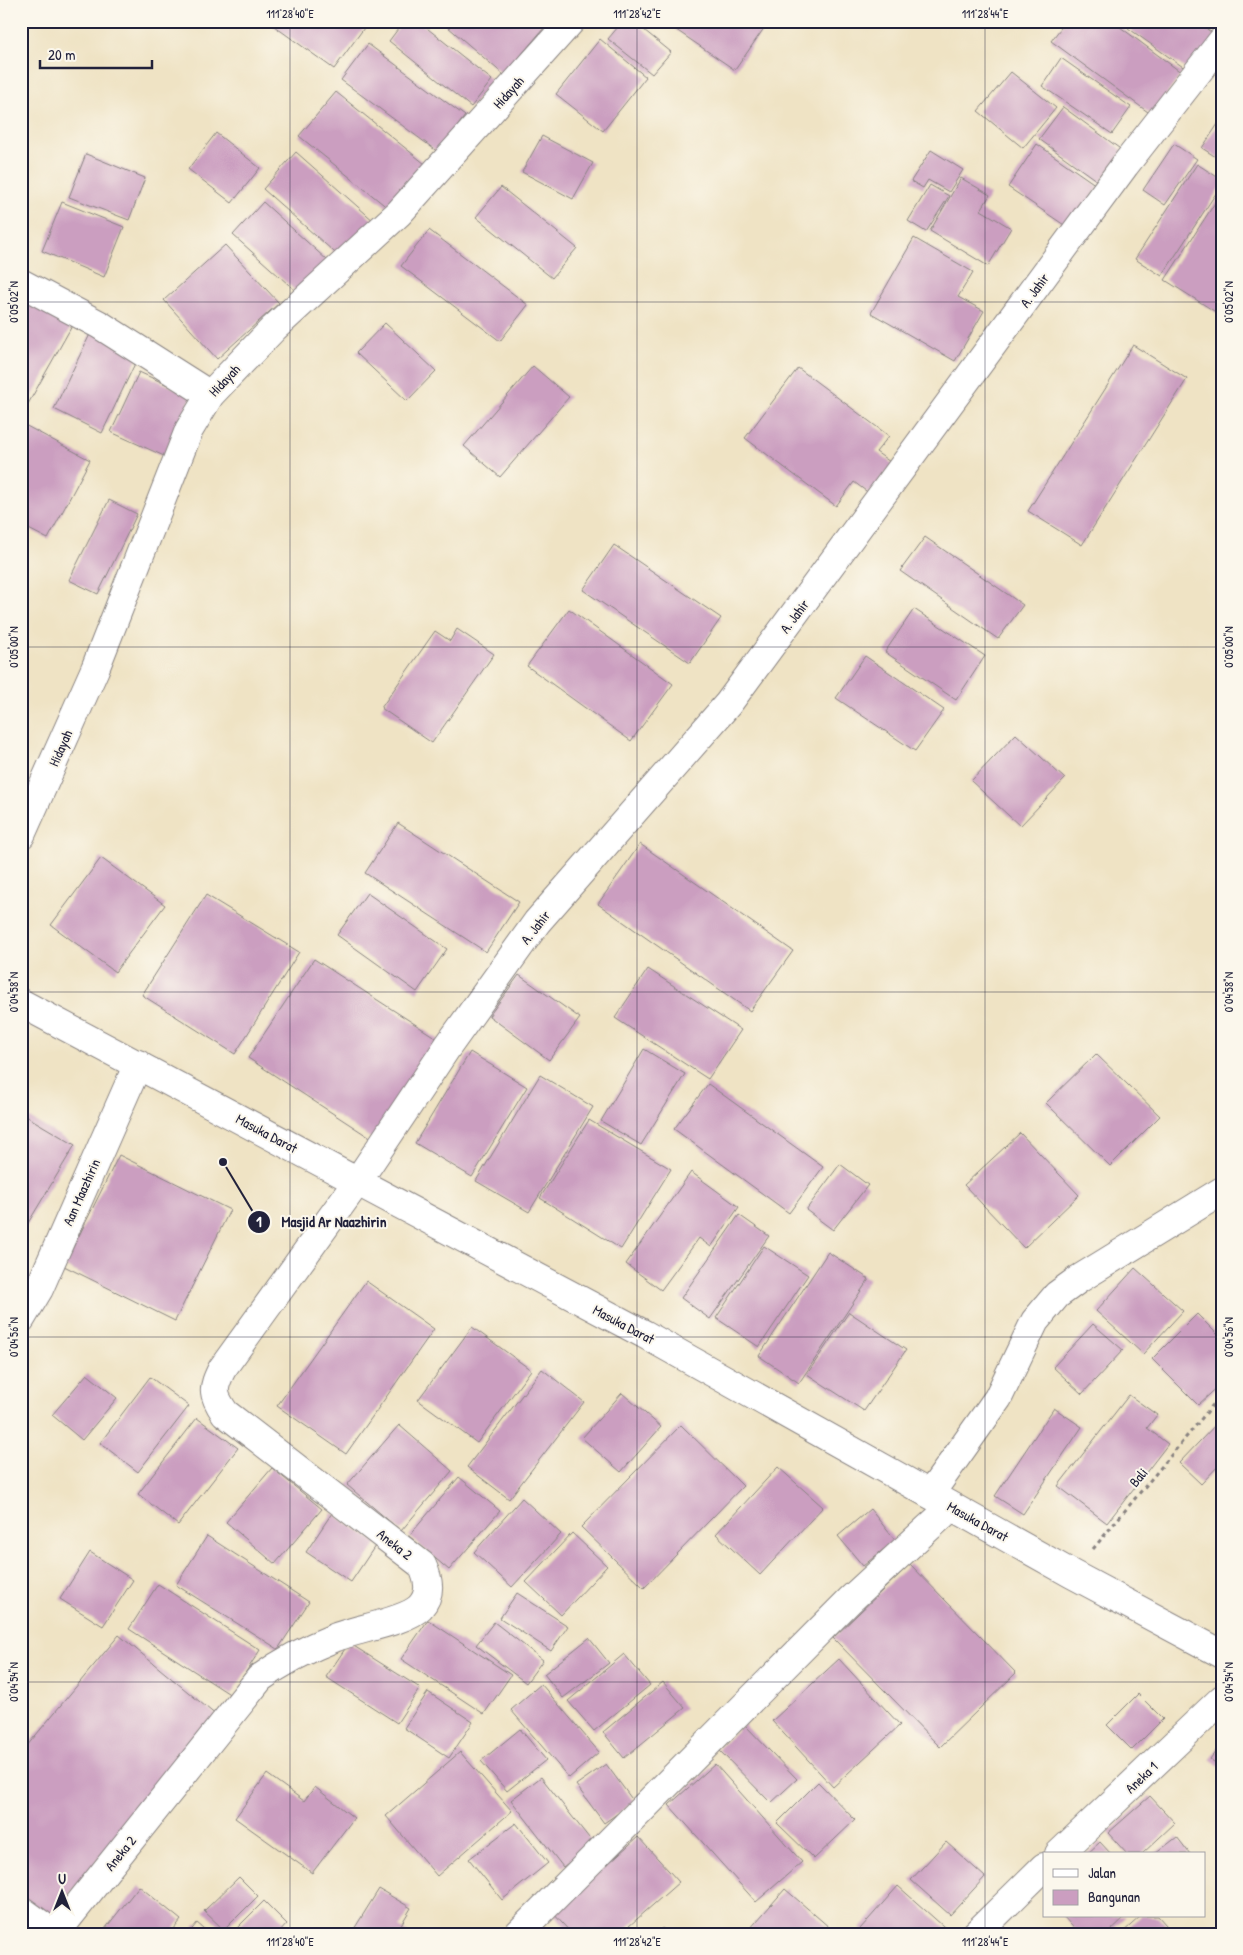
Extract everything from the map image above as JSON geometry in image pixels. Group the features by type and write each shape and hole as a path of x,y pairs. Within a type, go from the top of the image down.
{"street":[{"name":"Hidayah","path":"21,835 95,669 189,430 210,395 274,328 399,213 571,21"},
{"name":"A. Jahir","path":"357,1182 448,1046 538,922 728,704 1125,165 1222,41"},
{"path":"21,283 100,325 210,395"},
{"name":"Masuka Darat","path":"21,1003 644,1334 1072,1574 1222,1654"},
{"name":"Aan Maazhirin","path":"21,1319 39,1288 138,1064"},
{"name":"Aneka 2","path":"55,1934 260,1678 272,1669 334,1638 404,1617 420,1607 429,1592 429,1580 422,1565 225,1413 214,1394 216,1382 222,1369 357,1182"},
{"path":"518,1934 850,1600 941,1500 998,1398 1035,1321 1057,1295 1079,1279 1222,1191"},
{"name":"Aneka 1","path":"1061,1852 1222,1699"},
{"path":"976,1934 1043,1869"},
{"path":"21,1910 55,1934"}],"path":[{"name":"Bali","path":"1072,1574 1222,1394"}],"building":[{"path":"267,21 355,21 364,28 334,69"},
{"path":"404,21 418,21 492,80 471,107 389,41"},
{"path":"441,21 536,21 544,28 504,75"},
{"path":"623,21 633,21 671,52 652,74 608,39"},
{"path":"663,21 769,21 735,70"},
{"path":"1066,21 1112,21 1182,73 1152,115 1051,41"},
{"path":"1133,21 1196,21 1219,38 1193,74 1128,28"},
{"path":"600,39 646,77 603,131 556,94"},
{"path":"368,44 465,116 438,152 341,80"},
{"path":"1061,58 1131,107 1112,134 1042,86"},
{"path":"1011,72 1056,108 1023,148 978,111"},
{"path":"336,92 430,168 394,213 299,136"},
{"path":"1063,107 1123,151 1100,183 1039,139"},
{"path":"1222,118 1222,161 1202,148"},
{"path":"216,133 260,168 232,203 188,169"},
{"path":"542,136 593,163 573,199 522,172"},
{"path":"1037,144 1099,187 1070,229 1008,187"},
{"path":"1174,144 1197,159 1165,205 1143,190"},
{"path":"931,150 963,170 949,192 928,180 923,188 911,181"},
{"path":"296,152 375,222 342,259 263,189"},
{"path":"86,154 145,178 129,220 69,197"},
{"path":"1197,164 1222,180 1222,184 1162,276 1135,259"},
{"path":"961,178 990,195 981,210 1011,228 988,266 930,231"},
{"path":"930,185 949,196 926,232 908,221"},
{"path":"501,187 577,248 552,278 476,217"},
{"path":"1222,192 1222,316 1165,280"},
{"path":"62,202 124,227 104,277 42,251"},
{"path":"263,202 327,260 298,293 233,235"},
{"path":"429,230 528,305 500,341 401,266"},
{"path":"914,238 973,272 958,297 984,311 955,361 871,313"},
{"path":"225,245 279,303 217,359 164,300"},
{"path":"31,292 77,317 28,404 21,400 21,309"},
{"path":"385,323 436,371 407,401 356,353"},
{"path":"92,330 140,353 102,433 54,409"},
{"path":"1133,345 1187,379 1082,545 1028,511"},
{"path":"533,366 569,397 500,477 464,446"},
{"path":"798,368 889,436 876,452 893,464 870,494 854,482 836,506 745,438"},
{"path":"139,372 192,396 164,456 111,432"},
{"path":"21,423 90,460 48,539 21,525"},
{"path":"109,500 137,514 98,594 69,580"},
{"path":"925,537 1023,605 998,639 900,571"},
{"path":"614,545 721,618 690,663 583,590"},
{"path":"569,609 673,684 631,741 527,666"},
{"path":"914,609 985,656 956,700 885,652"},
{"path":"457,629 494,654 432,743 381,708 435,631 450,641"},
{"path":"865,656 944,710 915,751 836,698"},
{"path":"1016,734 1065,779 1020,826 971,781"},
{"path":"398,823 519,902 486,952 365,873"},
{"path":"640,844 793,951 750,1011 598,904"},
{"path":"101,858 165,905 115,972 51,925"},
{"path":"367,893 447,949 417,992 337,935"},
{"path":"206,895 299,952 235,1054 142,995"},
{"path":"314,959 441,1041 375,1141 248,1058"},
{"path":"648,969 741,1030 708,1079 615,1018"},
{"path":"519,975 580,1018 549,1060 489,1016"},
{"path":"644,1049 685,1074 641,1145 601,1121"},
{"path":"470,1052 527,1087 472,1177 415,1143"},
{"path":"1096,1054 1160,1116 1110,1166 1046,1103"},
{"path":"540,1075 593,1107 529,1212 476,1181"},
{"path":"708,1084 823,1167 789,1213 674,1129"},
{"path":"21,1113 75,1145 25,1228 21,1226"},
{"path":"589,1120 671,1169 621,1249 540,1198"},
{"path":"1020,1133 1079,1195 1024,1248 964,1185"},
{"path":"119,1155 230,1210 175,1321 64,1266"},
{"path":"840,1164 868,1185 833,1230 806,1210"},
{"path":"691,1172 739,1207 711,1247 699,1238 661,1290 626,1264"},
{"path":"739,1215 769,1236 710,1319 681,1298"},
{"path":"764,1246 808,1275 759,1347 716,1318"},
{"path":"828,1252 869,1279 799,1383 759,1356"},
{"path":"1135,1268 1183,1311 1143,1354 1096,1311"},
{"path":"366,1281 434,1329 346,1454 277,1406"},
{"path":"849,1312 906,1350 864,1411 807,1374"},
{"path":"1197,1314 1222,1339 1222,1383 1198,1405 1152,1359"},
{"path":"1093,1324 1123,1350 1082,1394 1053,1367"},
{"path":"472,1327 531,1370 477,1443 418,1400"},
{"path":"542,1369 584,1402 509,1499 467,1467"},
{"path":"87,1374 117,1398 82,1440 52,1415"},
{"path":"150,1377 189,1406 138,1472 100,1443"},
{"path":"622,1393 661,1427 621,1472 582,1438"},
{"path":"1129,1395 1157,1415 1147,1428 1168,1444 1107,1523 1058,1486"},
{"path":"1054,1408 1082,1427 1023,1514 995,1496"},
{"path":"197,1418 238,1448 178,1525 138,1494"},
{"path":"1220,1420 1222,1462 1201,1484 1179,1463"},
{"path":"399,1425 452,1471 401,1531 347,1485"},
{"path":"681,1425 743,1486 644,1588 581,1527"},
{"path":"21,1429 27,1433 21,1442"},
{"path":"778,1467 823,1507 760,1575 716,1534"},
{"path":"272,1468 322,1509 275,1564 226,1522"},
{"path":"459,1477 500,1511 449,1570 409,1536"},
{"path":"522,1498 561,1534 512,1587 474,1552"},
{"path":"870,1509 895,1540 863,1566 838,1536"},
{"path":"332,1513 377,1543 351,1582 306,1552"},
{"path":"572,1533 607,1566 561,1615 526,1582"},
{"path":"207,1536 309,1602 278,1649 176,1585"},
{"path":"90,1552 133,1580 103,1626 60,1599"},
{"path":"910,1564 1016,1673 940,1747 833,1638"},
{"path":"158,1584 260,1650 231,1695 129,1629"},
{"path":"517,1593 568,1626 551,1651 500,1618"},
{"path":"428,1620 511,1675 484,1714 401,1659"},
{"path":"494,1622 543,1660 526,1683 476,1645"},
{"path":"119,1635 217,1716 49,1919 21,1897 21,1753"},
{"path":"589,1638 609,1663 563,1698 544,1674"},
{"path":"349,1643 420,1688 397,1723 326,1677"},
{"path":"624,1654 650,1685 594,1731 568,1701"},
{"path":"839,1659 900,1725 833,1787 772,1721"},
{"path":"663,1682 685,1708 624,1758 603,1732"},
{"path":"541,1684 599,1752 569,1778 511,1710"},
{"path":"428,1692 473,1722 449,1758 404,1728"},
{"path":"1138,1694 1163,1719 1132,1750 1107,1725"},
{"path":"744,1724 797,1779 771,1803 718,1749"},
{"path":"520,1729 546,1760 507,1791 481,1761"},
{"path":"1222,1743 1222,1768 1210,1759"},
{"path":"460,1752 512,1811 437,1876 386,1816"},
{"path":"606,1764 634,1802 604,1823 576,1785"},
{"path":"715,1764 802,1862 756,1902 669,1805"},
{"path":"267,1774 304,1801 315,1787 354,1818 312,1873 235,1818"},
{"path":"541,1777 593,1843 563,1867 511,1800"},
{"path":"818,1782 855,1820 814,1859 777,1823"},
{"path":"1150,1796 1175,1823 1144,1852 1125,1852 1108,1833"},
{"path":"516,1823 548,1863 502,1900 469,1859"},
{"path":"638,1837 679,1882 620,1934 572,1934 553,1913"},
{"path":"1177,1837 1188,1852 1158,1852"},
{"path":"946,1842 985,1877 950,1915 911,1880"},
{"path":"1100,1842 1109,1852 1089,1852"},
{"path":"239,1877 258,1896 224,1930 204,1911"},
{"path":"139,1886 181,1920 170,1934 101,1934"},
{"path":"898,1886 952,1934 865,1934 860,1929"},
{"path":"379,1889 411,1908 399,1928 410,1934 351,1934"},
{"path":"785,1889 837,1934 754,1934 749,1930"},
{"path":"264,1901 287,1924 278,1934 236,1934 234,1931"},
{"path":"1065,1918 1124,1918 1107,1934 1079,1934"},
{"path":"1139,1918 1160,1918 1174,1934 1121,1934"},
{"path":"197,1923 210,1934 188,1934"},
{"path":"662,1928 669,1934 657,1934"}],"place":[{"name":"Masjid Ar Naazhirin","path":"223,1162"}]}
